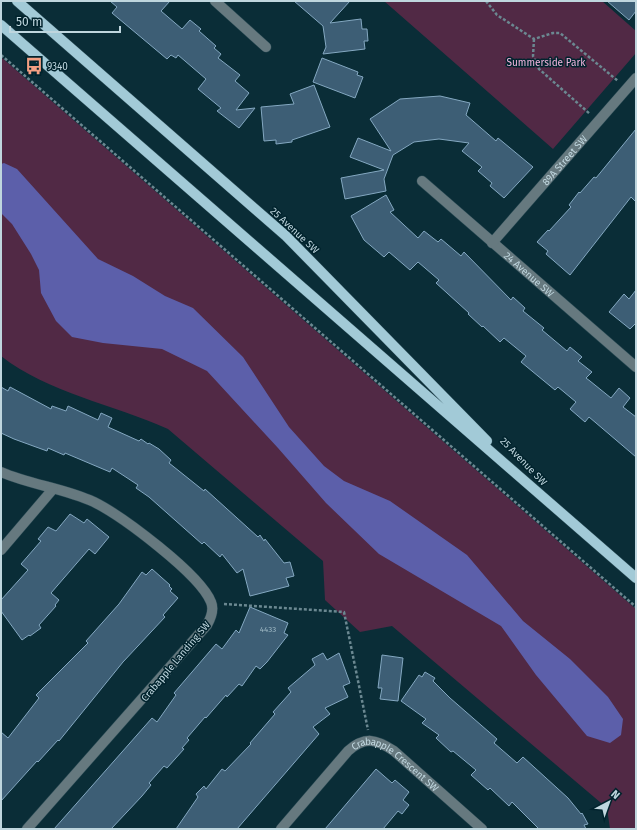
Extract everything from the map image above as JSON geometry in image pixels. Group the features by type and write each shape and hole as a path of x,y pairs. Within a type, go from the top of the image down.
{"main road":[{"name":"25 Avenue SW","path":"17,1 286,236 540,495"},
{"name":"25 Avenue SW","path":"1,25 636,578"}],"street":[{"path":"215,1 266,47"},
{"name":"89A Street SW","path":"492,242 599,122 636,78"},
{"name":"24 Avenue SW","path":"422,181 636,367"},
{"path":"1,472 93,502 123,519 198,582 212,604"},
{"path":"1,550 52,488"},
{"name":"Crabapple Landing SW","path":"27,829 207,625 212,616 212,604"},
{"name":"Crabapple Crescent SW","path":"281,829 348,751 361,742 370,741 378,742 394,751 482,829"}],"path":[{"path":"486,1 497,15 534,39"},
{"path":"534,39 553,33 560,33 627,89"},
{"path":"534,39 533,56 538,69 599,122"},
{"path":"1,55 636,607"},
{"path":"212,604 344,612 366,714 370,741"}],"green space":[{"name":"Summerside Park","path":"384,1 602,1 636,31 636,53 553,149"},
{"path":"1,57 636,609 636,829 610,829 607,808 392,626 360,632 325,600 323,561 168,429 39,380 19,369 1,356"}],"shaded area":[{"path":"4,163 17,169 98,259 133,276 165,296 193,308 243,357 289,427 324,466 344,481 390,501 467,555 523,621 570,659 608,697 623,719 621,735 610,743 587,736 536,675 501,626 379,554 326,503 207,371 162,349 103,343 72,337 56,321 41,293 39,270 31,254 12,224 1,213 1,164"}],"building":[{"path":"110,1 170,1 161,11 182,29 190,20 201,29 199,31 216,46 214,48 221,54 218,58 240,75 235,81 249,93 236,110 255,108 239,128 217,111 221,108 198,89 206,79 178,55 176,58 171,55 167,59 112,13 117,7"},
{"path":"294,1 350,1 330,23 361,19 362,29 367,29 368,41 364,41 365,49 323,54 326,47 323,26"},
{"path":"607,1 636,1 636,11 629,20"},
{"path":"322,58 358,72 357,75 363,77 355,98 313,82"},
{"path":"314,85 330,127 292,140 292,142 276,144 276,140 264,141 261,107 294,104 290,94"},
{"path":"440,96 470,103 466,115 496,141 498,138 533,167 504,198 490,186 492,183 478,171 482,167 462,151 469,143 439,139 414,142 393,155 384,179 386,191 345,199 341,178 384,170 350,157 358,138 391,151 370,119 400,99"},
{"path":"636,129 636,202 631,197 570,275 546,254 548,251 537,242 571,207 569,205 579,192 580,193 594,177 596,178"},
{"path":"386,195 394,210 390,212 418,238 424,231 438,242 441,239 461,256 464,252 511,300 513,297 525,308 523,311 544,328 542,330 567,351 570,347 582,357 578,361 592,372 586,378 611,398 619,388 630,398 623,407 636,417 636,457 589,417 585,422 570,409 576,402 558,387 555,390 521,362 526,356 504,338 500,342 483,326 482,327 436,283 439,280 418,262 410,270 389,252 384,257 364,240 351,216"},
{"path":"636,290 636,323 630,329 609,312 624,294 629,299"},
{"path":"1,387 8,391 10,387 51,409 52,406 66,411 68,406 98,420 101,413 112,418 108,427 139,441 141,439 159,449 171,460 169,463 204,491 205,489 258,537 260,535 264,541 265,539 284,563 290,562 294,576 286,578 289,586 250,596 243,569 237,573 222,554 220,557 204,542 202,544 149,497 136,488 138,485 112,468 110,472 65,453 64,455 48,448 47,451 1,433"},
{"path":"70,514 84,523 87,519 109,537 95,554 89,549 51,593 59,600 55,605 56,606 39,625 41,628 22,640 1,611 1,600 28,570 21,564 41,541 38,539 48,527 56,531"},
{"path":"152,569 170,585 169,586 172,589 170,591 178,598 163,615 165,617 123,662 59,741 58,740 38,762 37,761 1,801 1,732 8,738 39,698 36,695 88,643 86,641 119,604 142,572 146,575"},
{"path":"250,607 288,623 284,633 288,635 267,662 260,669 256,666 242,686 239,684 227,697 226,695 206,718 205,717 187,738 189,740 182,748 184,749 167,768 164,766 149,783 151,785 142,796 111,829 54,829 152,718 157,722 176,695 174,693 216,644 222,649 236,630 239,633"},
{"path":"323,653 327,660 339,653 350,683 343,686 348,697 325,708 330,714 313,727 319,734 237,829 176,829 198,797 196,794 204,786 206,789 222,769 225,771 251,744 250,743 275,714 273,712 291,692 288,688 315,665 312,659"},
{"path":"382,655 403,658 398,701 380,699 382,688 378,688"},
{"path":"425,672 435,678 433,681 450,698 497,739 494,743 517,763 523,757 568,798 581,814 582,813 588,824 584,825 586,829 539,829 512,802 509,806 490,788 488,790 471,775 476,770 453,751 451,752 436,738 439,735 422,723 426,719 401,701 419,675 422,677"},
{"path":"376,769 392,783 395,780 409,792 403,800 409,805 402,814 398,811 383,829 325,829"}],"place":[{"name":"9340","path":"34,66"}]}
